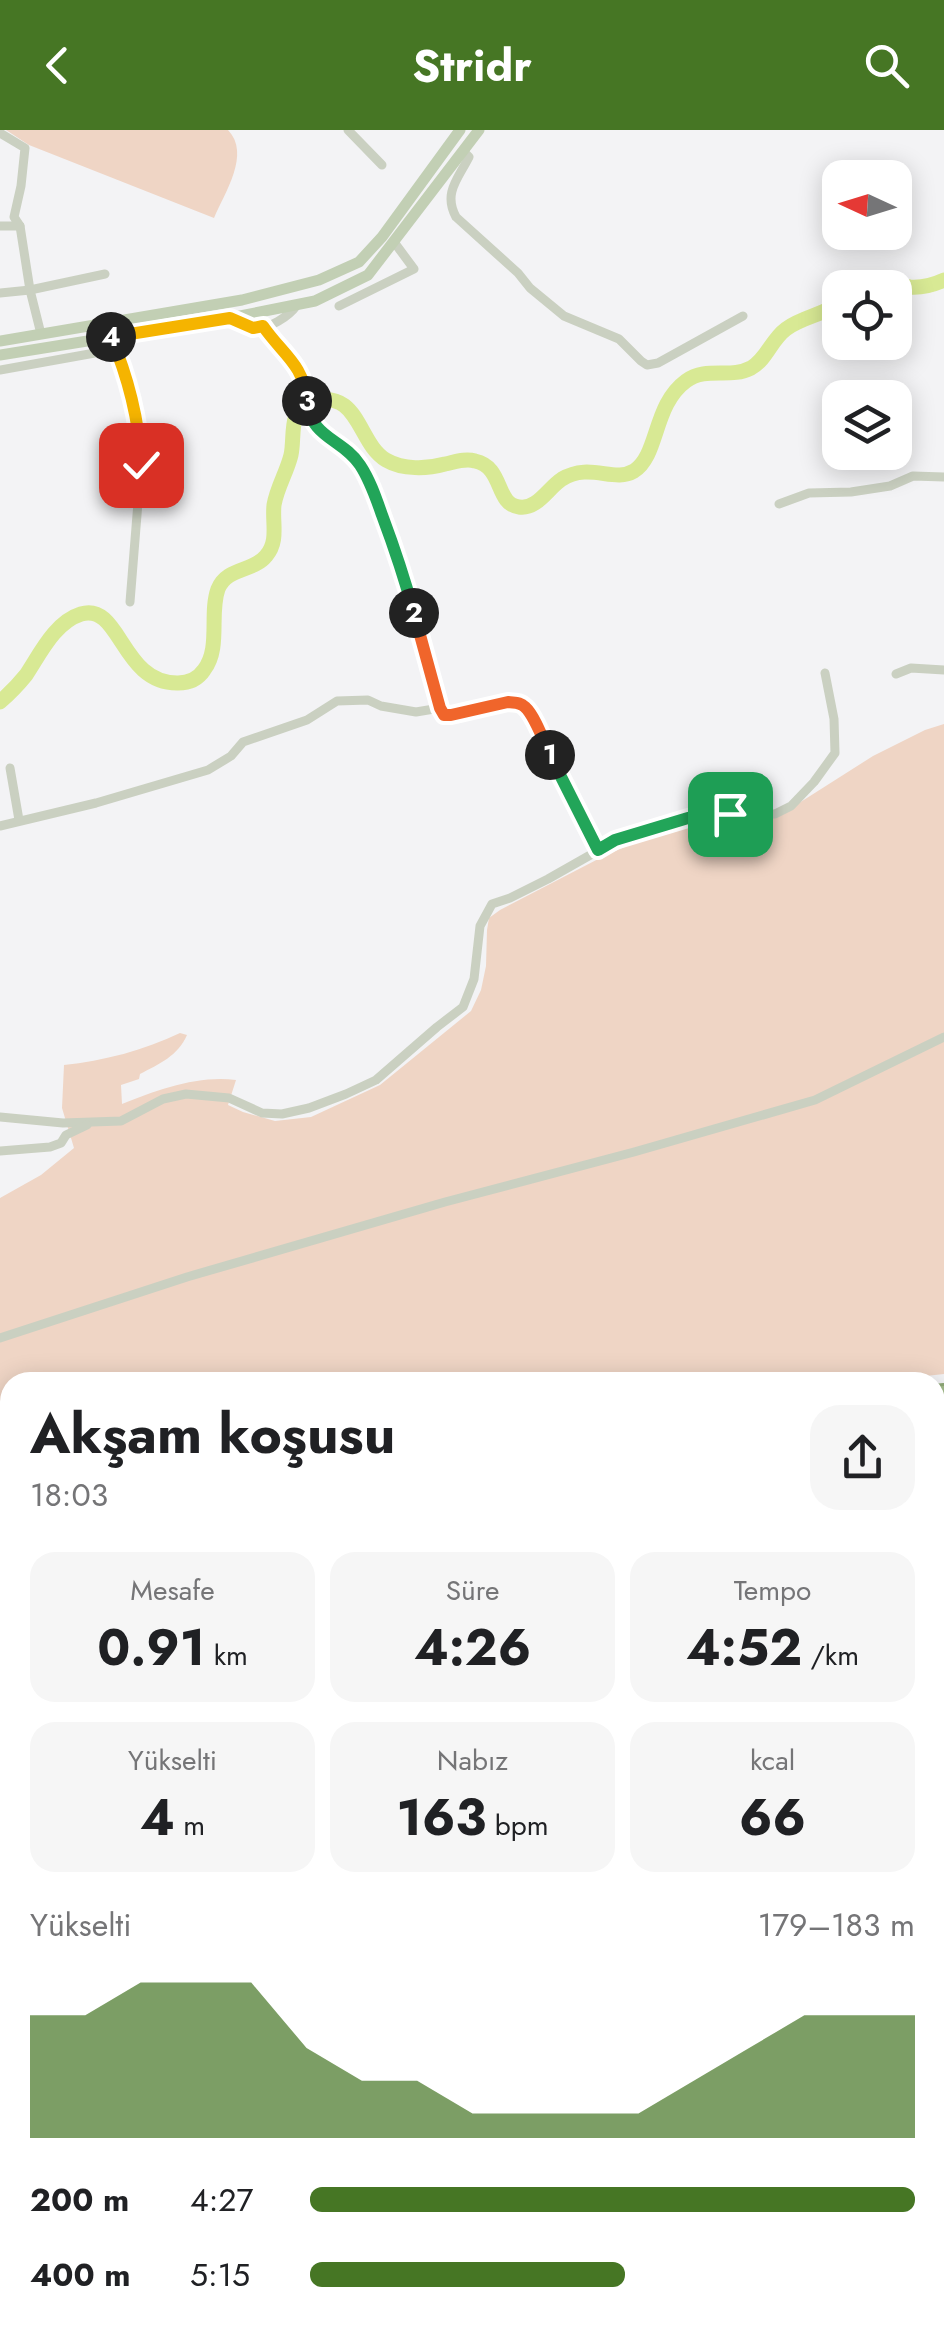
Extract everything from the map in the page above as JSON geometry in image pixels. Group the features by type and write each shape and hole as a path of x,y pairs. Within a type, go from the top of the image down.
{"main road":[{"path":"0,355 114,343 131,334 314,301 368,275 460,130"},
{"path":"0,341 242,300 319,280 359,262 396,232 479,130"},
{"path":"128,318 131,334"}],"street":[{"path":"348,130 382,164"},
{"path":"0,132 25,148 14,217 20,226 41,334"},
{"path":"464,152 469,157 449,196 456,217 564,316 620,340 647,365 658,363 743,316"},
{"path":"0,226 20,226"},
{"path":"338,306 414,269 396,232"},
{"path":"0,293 105,274"},
{"path":"230,318 253,328 263,326 290,315 297,304"},
{"path":"263,326 298,369 316,428 358,462 372,488 397,553 444,715 508,702 524,706 598,850"},
{"path":"0,370 114,343 120,354 141,454 130,602"},
{"path":"779,504 809,493 890,486 913,476 944,477"},
{"path":"896,674 911,668 944,670"},
{"path":"0,1117 63,1123 120,1122 162,1099 186,1094 229,1098 262,1113 282,1114 309,1108 376,1080 462,1008 474,978 480,926 492,904 548,879 615,840 688,818 774,814 790,806 836,753 834,719 824,673"},
{"path":"0,826 86,806 208,770 243,742 307,720 337,701 368,700 416,712 440,708"},
{"path":"10,768 19,820"},
{"path":"0,1338 264,1254 814,1100 944,1037"},
{"path":"0,1151 61,1143 66,1135 95,1123"}],"shaded area":[{"path":"6,130 228,130 237,150 237,162 214,218 29,145"},
{"path":"944,724 944,1372 0,1372 0,1198 41,1175 74,1148 62,1108 64,1065 124,1054 180,1033 187,1035 173,1054 140,1074 139,1079 121,1085 122,1104 163,1089 222,1079 236,1080 228,1105 243,1112 275,1121 311,1117 380,1085 471,1011 486,966 489,918 500,910 652,835 696,824 777,817 873,756"}],"waterway":[{"path":"912,287 944,280"},
{"path":"0,702 26,675 56,631 81,614 94,614 105,620 144,671 159,680 182,683 199,676 212,652 218,589 227,577 261,561 272,544 274,505 291,455 295,417 310,402 339,402 356,419 376,452 393,463 423,468 468,460 484,465 491,470 506,499 525,507 572,474 618,475 634,471 648,454 667,403 686,381 702,374 735,373 751,368 786,329 822,312"}],"route":[{"path":"141,465 120,354 110,337 230,318 253,328 263,326 304,380 316,428 358,462 372,488 397,553 444,715 508,702 524,706 598,850 615,840 688,818 730,814"}]}
